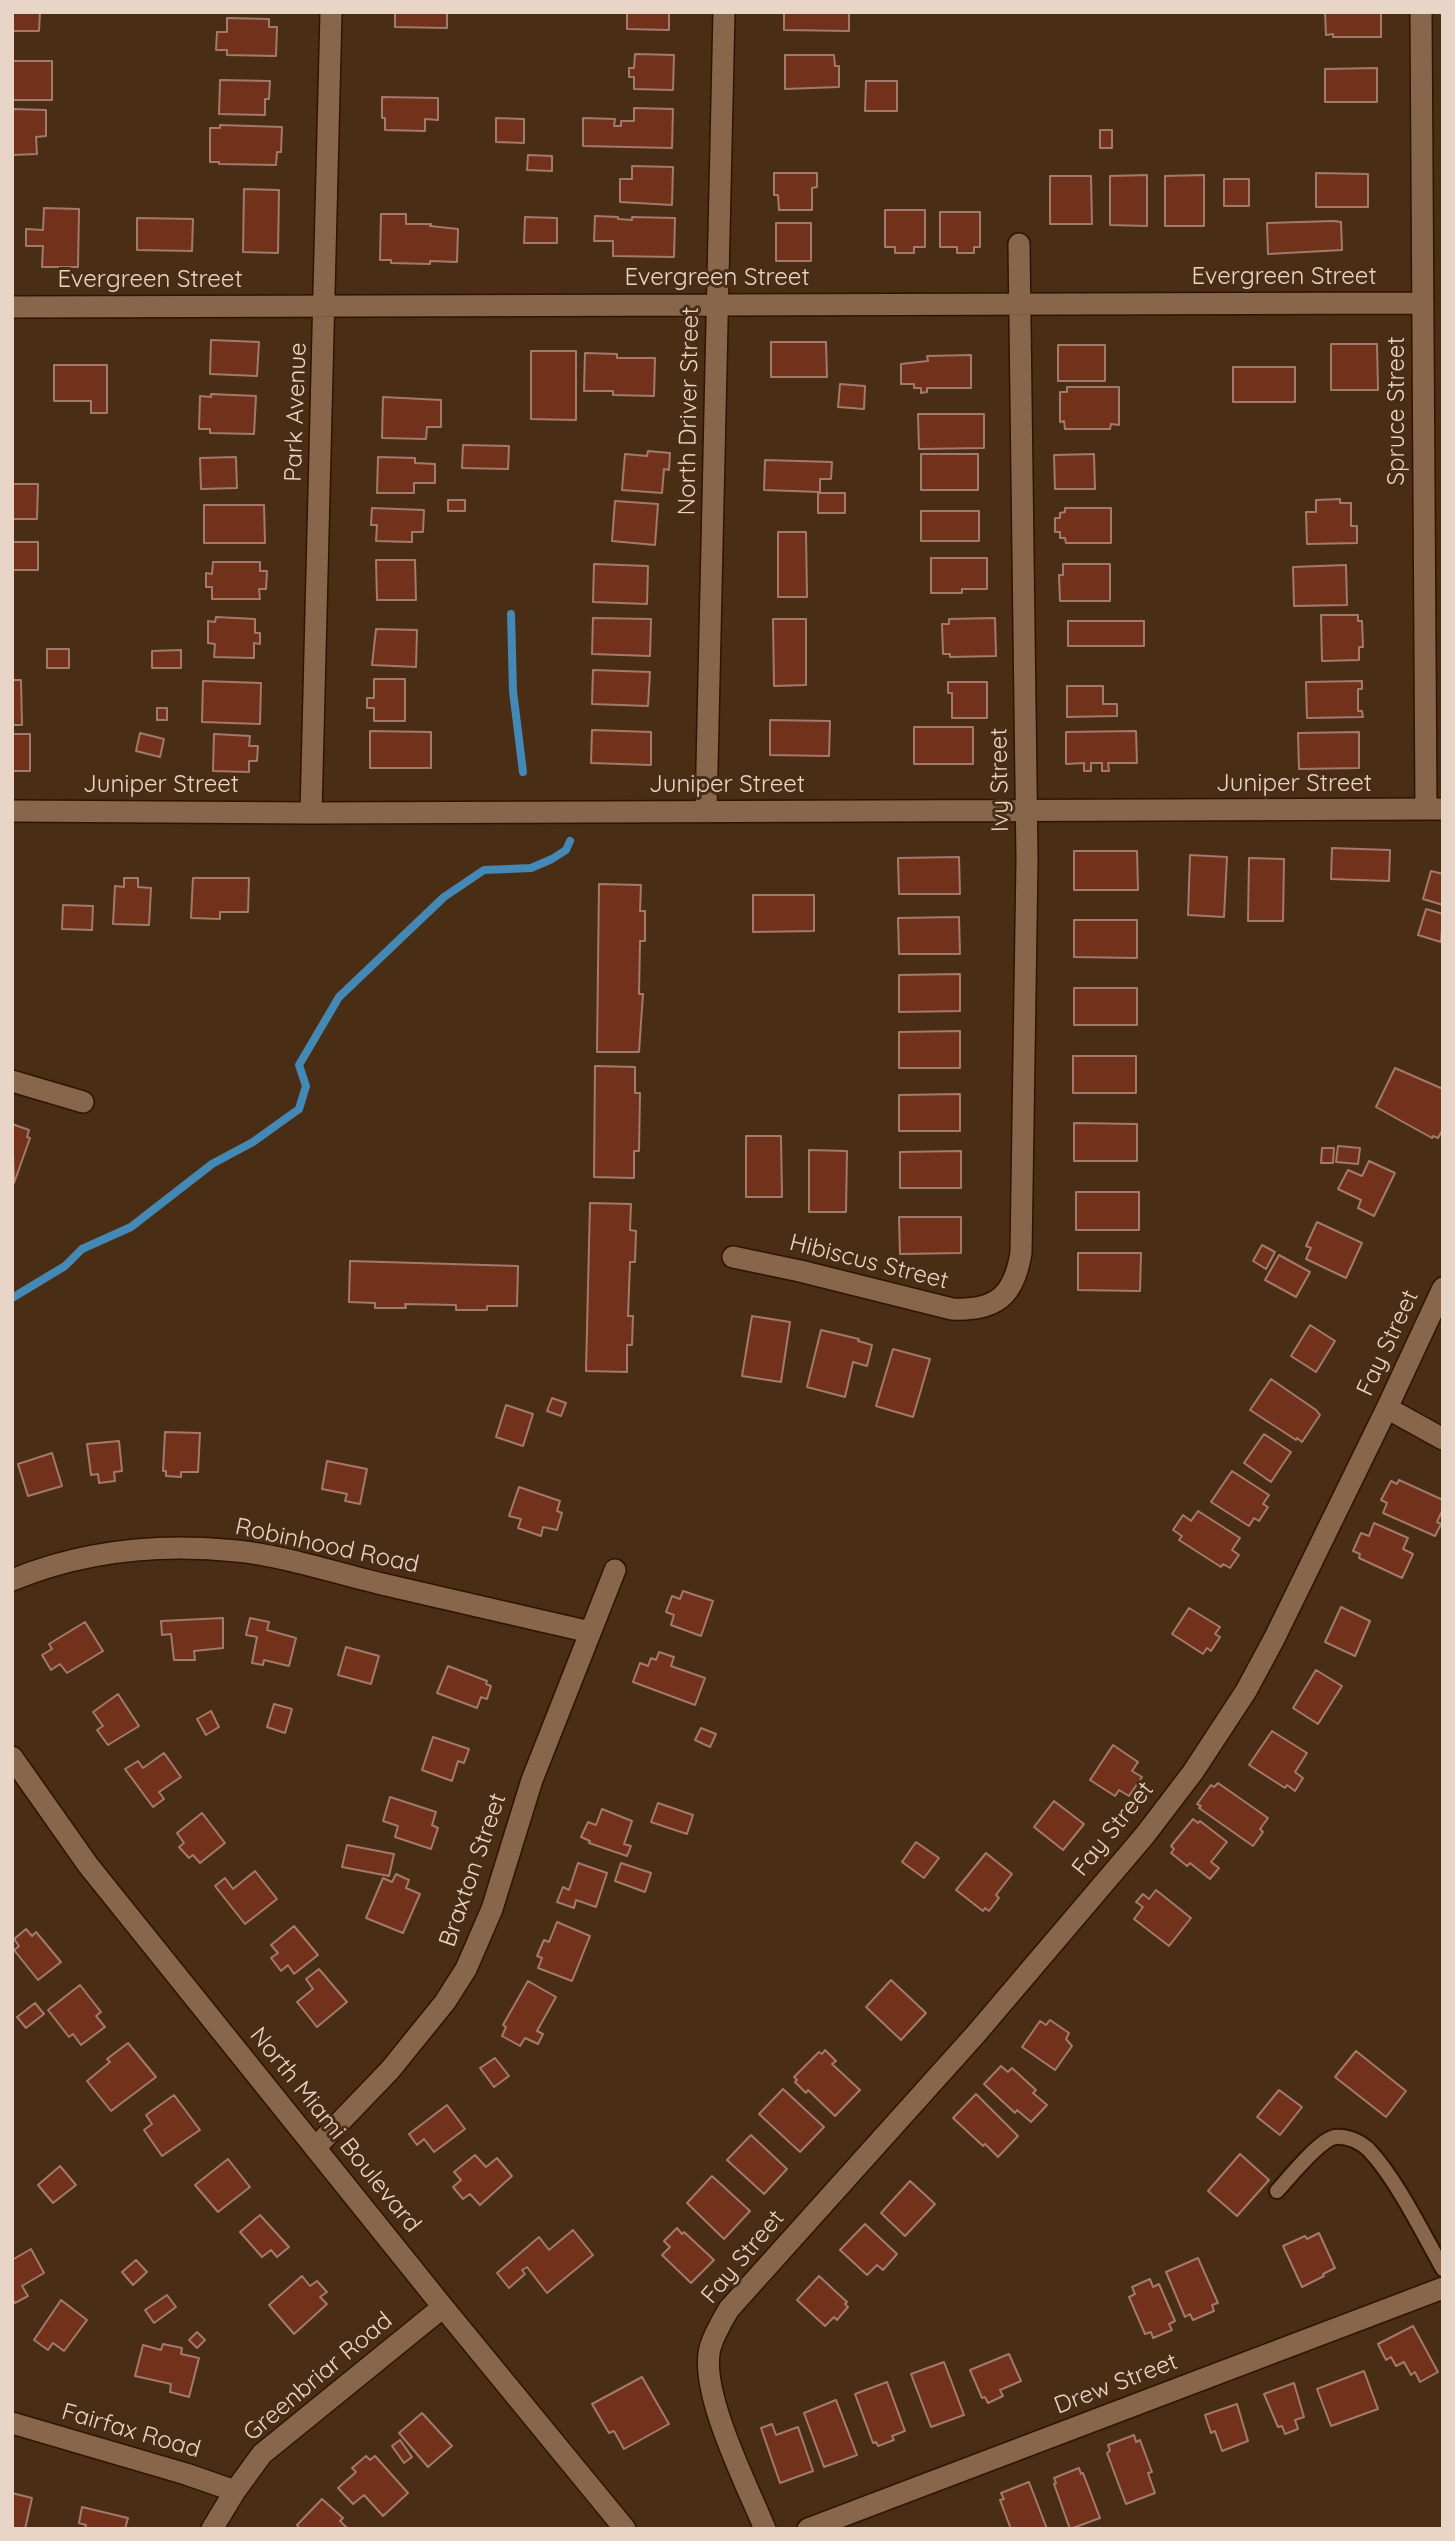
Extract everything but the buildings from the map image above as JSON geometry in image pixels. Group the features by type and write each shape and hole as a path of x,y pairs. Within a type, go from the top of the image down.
{"street":[{"name":"Park Avenue","path":"312,813 331,12"},
{"name":"North Driver Street","path":"706,811 724,12"},
{"name":"Spruce Street","path":"1421,12 1423,303 1434,809"},
{"name":"Ivy Street","path":"992,1304 1008,1293 1017,1275 1021,1253 1026,811 1019,244"},
{"name":"Evergreen Street","path":"12,307 1423,303"},
{"name":"Juniper Street","path":"12,811 312,813 1434,809"},
{"path":"12,1081 82,1102"},
{"name":"Hibiscus Street","path":"733,1257 952,1309 973,1310 992,1304"},
{"name":"Fay Street","path":"765,2529 714,2405 708,2364 717,2330 729,2309 1000,2005 1144,1835 1193,1772 1246,1690 1274,1639 1443,1288"},
{"path":"1387,1408 1443,1439"},
{"name":"Robinhood Road","path":"12,1580 46,1566 76,1558 131,1549 238,1551 590,1632"},
{"name":"Braxton Street","path":"315,2148 390,2070 445,2002 466,1969 492,1909 532,1780 615,1570"},
{"name":"North Miami Boulevard","path":"12,1757 88,1866 625,2529"},
{"name":"Drew Street","path":"808,2529 1443,2288"},
{"name":"Greenbriar Road","path":"212,2529 262,2454 443,2307"},
{"name":"Fairfax Road","path":"12,2423 187,2474 235,2491"}],"lane":[{"path":"1277,2192 1308,2157 1332,2137 1346,2136 1367,2148 1384,2170 1443,2269"}],"waterway":[{"path":"511,614 513,691 523,772"},
{"path":"12,1298 65,1266 82,1249 131,1227 212,1164 253,1142 299,1109 306,1086 299,1065 339,997 444,897 484,870 531,868 552,859 566,850 570,841"}]}
